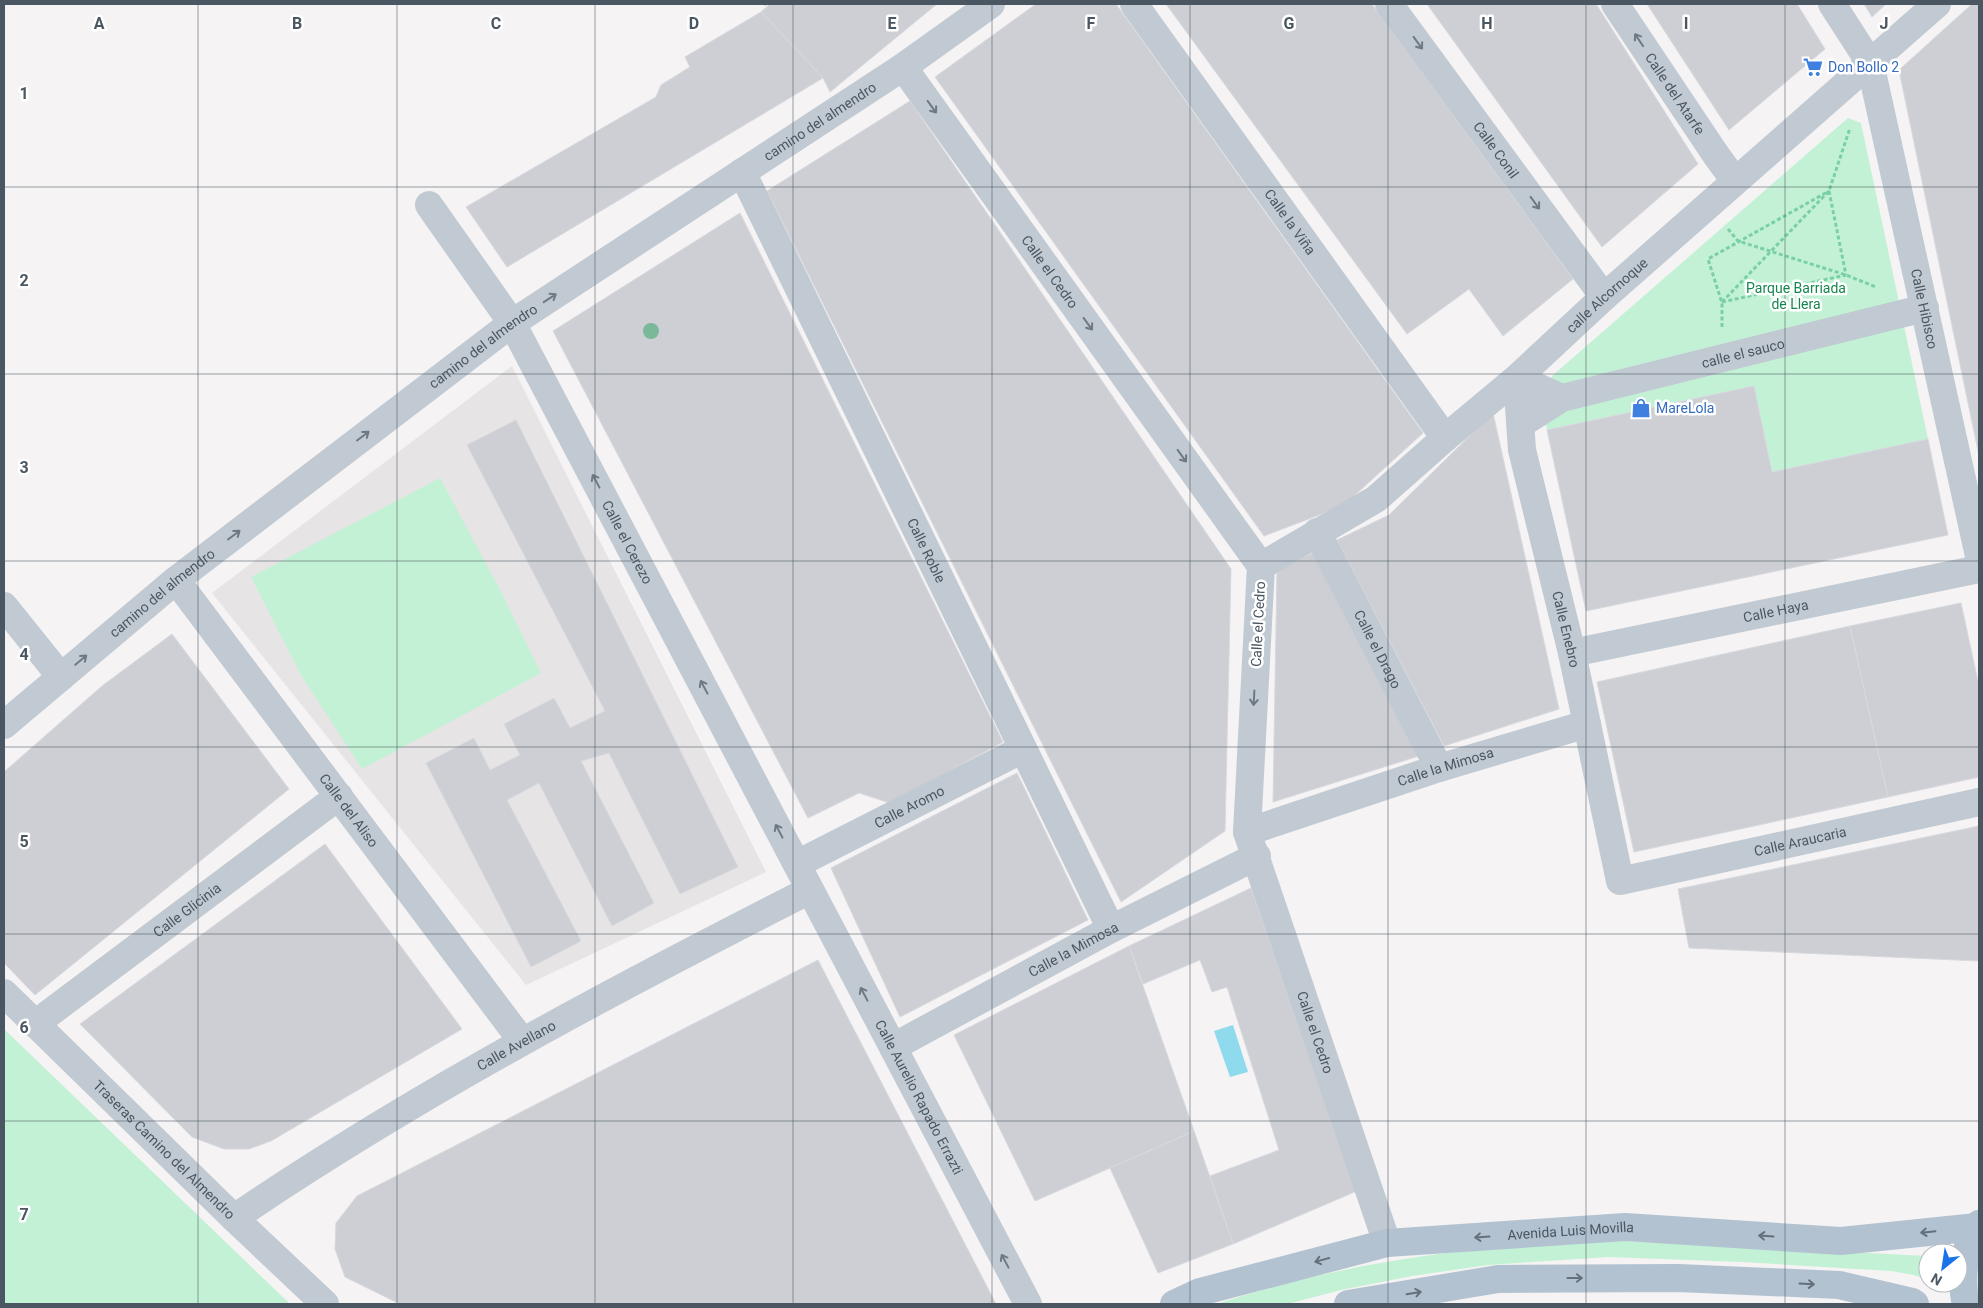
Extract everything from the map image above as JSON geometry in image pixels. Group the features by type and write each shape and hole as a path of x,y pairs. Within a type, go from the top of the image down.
{"main road":[{"name":"Avenida Luis Movilla","path":"1174,1304 1200,1292 1387,1244 1625,1228 1841,1241 1978,1226"},
{"path":"1966,1304 1963,1294 1964,1259 1978,1226"},
{"path":"1348,1304 1498,1279 1678,1278 1839,1285 1915,1304"}],"street":[{"name":"camino del almendro","path":"4,725 176,580 512,322 903,67 991,4"},
{"name":"Calle la Viña","path":"1134,4 1445,438"},
{"name":"Calle Conil","path":"1390,4 1604,298"},
{"name":"Calle del Atarfe","path":"1615,4 1735,182"},
{"path":"1832,4 1870,63"},
{"name":"calle Alcornoque","path":"1261,566 1376,499 1517,378 1604,298 1937,4"},
{"name":"Calle Hibisco","path":"1870,63 1979,556"},
{"name":"Calle el Cedro","path":"903,67 1261,566 1252,844 1387,1244"},
{"name":"Calle Roble","path":"742,172 1111,930"},
{"name":"Calle el Cerezo","path":"429,205 512,322 810,890"},
{"name":"calle el sauco","path":"1520,424 1562,398 1925,308"},
{"path":"1517,378 1562,398"},
{"name":"Calle Enebro","path":"1517,378 1522,450 1572,653 1620,881"},
{"name":"Calle el Drago","path":"1317,532 1439,768"},
{"name":"Calle Haya","path":"1572,653 1979,570"},
{"name":"Calle del Aliso","path":"176,580 522,1041"},
{"path":"4,606 60,677"},
{"name":"Calle la Mimosa","path":"893,1048 1111,930 1252,844 1439,768 1587,724"},
{"name":"Calle Aromo","path":"797,864 1022,749"},
{"name":"Calle Glicinia","path":"35,1024 339,796"},
{"name":"Calle Araucaria","path":"1620,881 1979,802"},
{"name":"Calle Avellano","path":"234,1218 298,1175 522,1041 810,890"},
{"name":"Calle Aurelio Rapado Errazti","path":"810,890 1028,1304"},
{"name":"Traseras Camino del Almendro","path":"4,993 234,1218 325,1304"}],"path":[{"path":"1722,303 1829,191 1851,127"},
{"path":"1722,303 1708,259 1829,191"},
{"path":"1829,191 1846,275"},
{"path":"1738,241 1846,275"},
{"path":"1722,303 1846,275"}],"shaded area":[{"path":"512,366 766,872 526,985 212,593"}],"green space":[{"name":"Parque Barriada de Llera","path":"1848,118 1861,123 1928,439 1772,472 1754,386 1547,430 1542,405 1552,376"},
{"path":"440,478 498,586 541,673 362,769 301,675 251,577"},
{"path":"4,1029 290,1304 4,1304"},
{"path":"1603,1240 1918,1256 1918,1276 1891,1271 1742,1262 1608,1257 1488,1265 1412,1276 1341,1290 1287,1304 1217,1304 1264,1289 1312,1277 1408,1258 1554,1243"}],"water":[{"path":"1233,1025 1248,1072 1230,1077 1214,1031"}],"building":[{"path":"770,4 937,4 830,92 823,78 761,12"},
{"path":"1036,4 1116,4 1423,433 1343,506 1264,536 935,77"},
{"path":"1166,4 1372,4 1573,279 1503,336 1469,289 1407,334"},
{"path":"1427,4 1596,4 1698,164 1602,247"},
{"path":"1647,4 1797,4 1825,49 1729,130"},
{"path":"1864,4 1886,4 1872,17"},
{"path":"1972,4 1979,4 1979,456 1899,70"},
{"path":"761,12 823,78 507,267 466,207 656,97 661,85 690,67 685,57"},
{"path":"910,101 1231,569 1225,831 1121,902 767,191"},
{"path":"740,213 1003,742 890,803 859,793 808,818 553,331"},
{"path":"1754,386 1772,472 1928,439 1948,535 1586,611 1547,430"},
{"path":"1493,413 1559,709 1444,746 1337,540 1389,515"},
{"path":"516,420 738,867 680,894 609,753 581,761 654,903 612,926 539,783 507,800 581,941 531,967 426,763 474,738 490,770 520,755 504,724 554,698 570,728 605,711 467,445"},
{"path":"1315,552 1419,756 1273,802 1277,570"},
{"path":"1961,603 1979,686 1979,777 1888,797 1850,626"},
{"path":"1850,626 1888,797 1634,852 1597,682"},
{"path":"172,634 289,789 35,995 4,963 4,772 102,686"},
{"path":"1017,773 1088,920 900,1017 831,868"},
{"path":"1979,826 1979,961 1689,948 1678,889"},
{"path":"325,844 462,1029 271,1141 249,1149 224,1149 192,1137 80,1024"},
{"path":"1251,888 1357,1191 1233,1244 1210,1176 1279,1150 1227,987 1212,992 1200,960 1143,984 1129,946"},
{"path":"1129,946 1194,1131 1035,1201 954,1035"},
{"path":"818,960 996,1304 400,1304 345,1277 335,1249 336,1223 357,1196"},
{"path":"1194,1131 1233,1244 1158,1273 1110,1168"}],"place":[{"name":"Don Bollo 2","path":"1813,67"},
{"name":"MareLola","path":"1641,408"}]}
